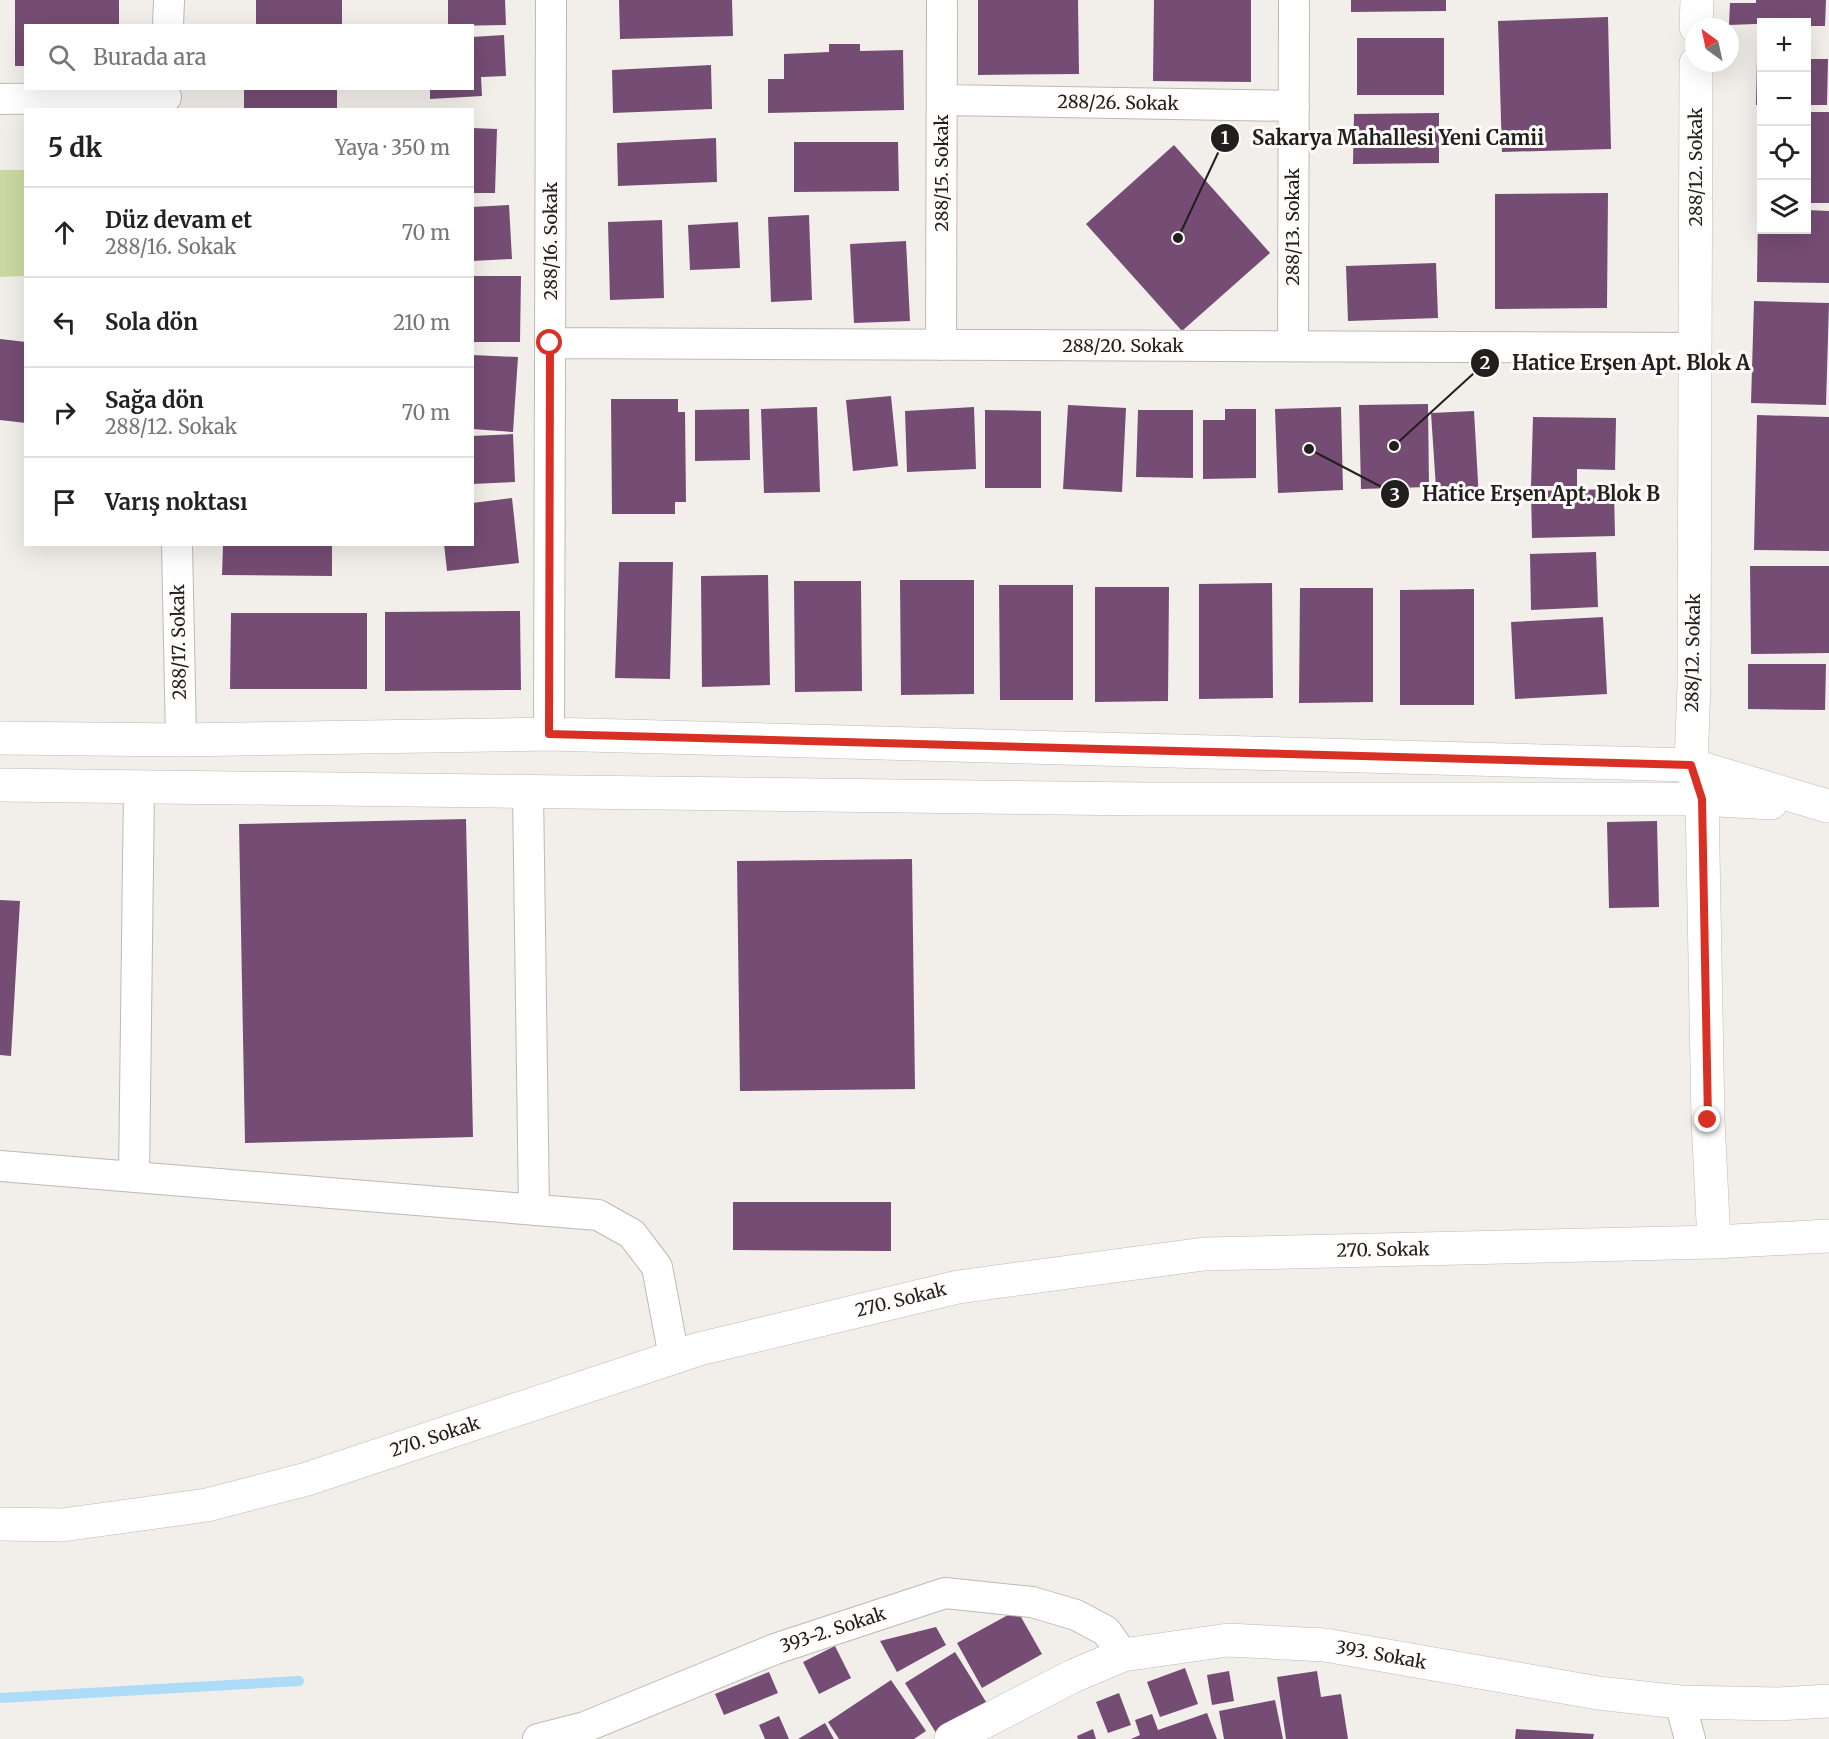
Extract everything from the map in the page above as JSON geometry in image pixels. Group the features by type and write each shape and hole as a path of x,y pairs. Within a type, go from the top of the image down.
{"street":[{"path":"168,24 169,0"},
{"name":"288/16. Sokak","path":"549,734 551,0"},
{"name":"288/15. Sokak","path":"941,345 942,0"},
{"name":"288/13. Sokak","path":"1293,346 1294,0"},
{"path":"1696,18 1697,0"},
{"name":"288/12. Sokak","path":"1696,72 1694,684 1691,765 1702,799 1708,1120 1714,1242"},
{"path":"0,99 166,98"},
{"name":"288/26. Sokak","path":"942,100 1294,106"},
{"name":"288/20. Sokak","path":"550,343 1695,348"},
{"name":"288/17. Sokak","path":"177,546 181,740"},
{"path":"0,738 181,740 549,734 1691,765 1828,806"},
{"path":"0,785 1145,799 1702,799 1828,806"},
{"path":"134,1177 139,787"},
{"path":"528,791 534,1210"},
{"path":"0,1166 598,1215 632,1234 657,1267 674,1357"},
{"name":"270. Sokak","path":"0,1524 62,1525 229,1499 308,1479 699,1349 957,1287 1204,1254 1714,1242 1829,1236"},
{"name":"393-2. Sokak","path":"538,1739 585,1727 775,1649 945,1593 1032,1602 1076,1615 1106,1630 1123,1655"},
{"name":"393. Sokak","path":"951,1739 1073,1676 1123,1655 1228,1640 1325,1645 1598,1693 1680,1702 1778,1704 1829,1701"},
{"path":"1680,1702 1690,1739"}],"green space":[{"path":"0,170 24,170 24,276 0,277"}],"building":[{"path":"15,0 119,0 119,24 24,24 24,66 15,66"},
{"path":"256,0 342,0 342,24 256,24"},
{"path":"448,0 505,0 506,25 448,24"},
{"path":"619,0 732,0 733,36 620,39"},
{"path":"978,0 1078,0 1079,74 978,75"},
{"path":"1154,0 1251,0 1251,82 1153,81"},
{"path":"1351,0 1446,0 1446,11 1351,12"},
{"path":"1756,0 1826,0 1825,26 1811,26 1811,18 1757,18 1757,24 1739,25 1739,18 1729,18 1730,3 1756,3"},
{"path":"1608,17 1611,149 1502,152 1498,21"},
{"path":"504,35 506,76 481,77 482,96 430,99 430,90 474,90 474,37"},
{"path":"1357,38 1444,38 1444,95 1357,95"},
{"path":"829,44 860,44 860,51 903,50 904,110 768,113 768,79 784,79 784,54 829,52"},
{"path":"1757,58 1757,105 1756,105"},
{"path":"1811,59 1828,59 1827,105 1811,105"},
{"path":"711,65 712,109 613,113 612,70"},
{"path":"244,90 337,90 337,108 244,108"},
{"path":"1811,112 1829,112 1829,203 1811,203"},
{"path":"1439,113 1439,163 1353,164 1354,114"},
{"path":"474,128 497,129 495,193 474,193"},
{"path":"716,138 717,182 618,186 617,143"},
{"path":"794,142 898,142 899,191 794,192"},
{"path":"1174,145 1270,253 1182,331 1086,224"},
{"path":"1608,193 1607,308 1495,309 1495,194"},
{"path":"509,205 512,259 474,261 474,207"},
{"path":"1811,210 1829,211 1829,283 1757,282 1758,234 1811,234"},
{"path":"809,215 812,300 771,302 768,217"},
{"path":"662,220 664,298 610,300 608,222"},
{"path":"738,222 740,268 690,270 688,225"},
{"path":"906,241 910,321 854,323 850,244"},
{"path":"1436,263 1438,318 1348,321 1346,266"},
{"path":"474,276 521,276 520,342 474,342"},
{"path":"1754,301 1829,303 1826,405 1751,403"},
{"path":"0,339 24,342 24,423 0,420"},
{"path":"474,355 518,357 513,432 474,429"},
{"path":"891,396 898,466 853,471 846,400"},
{"path":"611,399 678,399 678,412 685,412 686,502 675,502 675,514 612,514"},
{"path":"1428,404 1429,487 1361,489 1359,405"},
{"path":"1068,405 1126,408 1122,492 1063,489"},
{"path":"817,407 820,492 764,493 761,409"},
{"path":"974,407 976,469 907,472 905,411"},
{"path":"1341,407 1343,490 1278,493 1275,409"},
{"path":"749,409 750,460 695,461 695,410"},
{"path":"1225,409 1256,409 1256,478 1203,479 1203,420 1225,420"},
{"path":"985,410 1041,411 1041,488 985,488"},
{"path":"1138,410 1193,410 1193,478 1136,477"},
{"path":"1474,411 1479,500 1437,503 1431,413"},
{"path":"1757,415 1829,417 1829,551 1754,550"},
{"path":"1533,417 1616,418 1615,470 1577,469 1577,486 1531,486"},
{"path":"513,434 515,482 474,484 474,436"},
{"path":"1614,489 1615,536 1532,538 1531,491"},
{"path":"512,498 519,563 447,571 444,546 474,546 474,503"},
{"path":"223,546 332,546 332,576 222,575"},
{"path":"1596,552 1598,607 1531,610 1530,554"},
{"path":"619,562 673,562 670,679 615,678"},
{"path":"1750,566 1829,566 1829,653 1751,654"},
{"path":"768,575 770,685 702,687 701,576"},
{"path":"900,580 974,580 974,694 901,695"},
{"path":"794,581 861,581 862,691 795,692"},
{"path":"1272,583 1273,698 1199,699 1199,584"},
{"path":"999,585 1073,585 1073,700 1000,700"},
{"path":"1095,587 1169,587 1168,701 1095,702"},
{"path":"1300,588 1373,588 1373,702 1299,703"},
{"path":"1474,589 1474,705 1400,705 1400,590"},
{"path":"520,611 521,690 385,691 385,612"},
{"path":"231,613 367,613 367,689 230,689"},
{"path":"1603,617 1607,694 1515,699 1511,622"},
{"path":"1748,664 1826,664 1825,710 1748,709"},
{"path":"466,819 473,1137 245,1143 239,824"},
{"path":"1657,821 1659,907 1609,908 1607,822"},
{"path":"912,859 915,1089 740,1091 737,861"},
{"path":"0,900 20,901 11,1056 0,1055"},
{"path":"733,1202 891,1202 891,1251 733,1250"},
{"path":"1017,1610 1042,1654 982,1688 957,1643"},
{"path":"936,1627 946,1645 897,1672 880,1641"},
{"path":"835,1646 851,1678 819,1694 803,1662"},
{"path":"955,1652 988,1705 938,1736 905,1683"},
{"path":"1185,1668 1198,1704 1160,1717 1147,1682"},
{"path":"1229,1671 1234,1701 1212,1705 1207,1675"},
{"path":"1317,1671 1321,1697 1341,1694 1348,1739 1286,1739 1277,1677"},
{"path":"769,1672 778,1693 724,1715 715,1694"},
{"path":"891,1680 926,1731 914,1739 839,1739 828,1722"},
{"path":"1119,1693 1131,1725 1108,1733 1096,1702"},
{"path":"1275,1700 1283,1739 1224,1739 1219,1711"},
{"path":"1207,1713 1217,1739 1131,1739 1140,1735 1135,1720 1152,1714 1158,1730"},
{"path":"779,1716 789,1739 765,1739 759,1725"},
{"path":"825,1723 834,1739 798,1739"},
{"path":"1093,1729 1096,1739 1078,1739 1077,1736"},
{"path":"1516,1729 1594,1734 1593,1739 1515,1739"}],"waterway":[{"path":"0,1698 299,1681"}],"place":[{"name":"Sakarya Mahallesi Yeni Camii","path":"1178,238"},
{"name":"Hatice Erşen Apt. Blok A","path":"1394,446"},
{"name":"Hatice Erşen Apt. Blok B","path":"1309,449"}],"route":[{"path":"550,343 549,734 1691,765 1702,799 1708,1120"}]}
